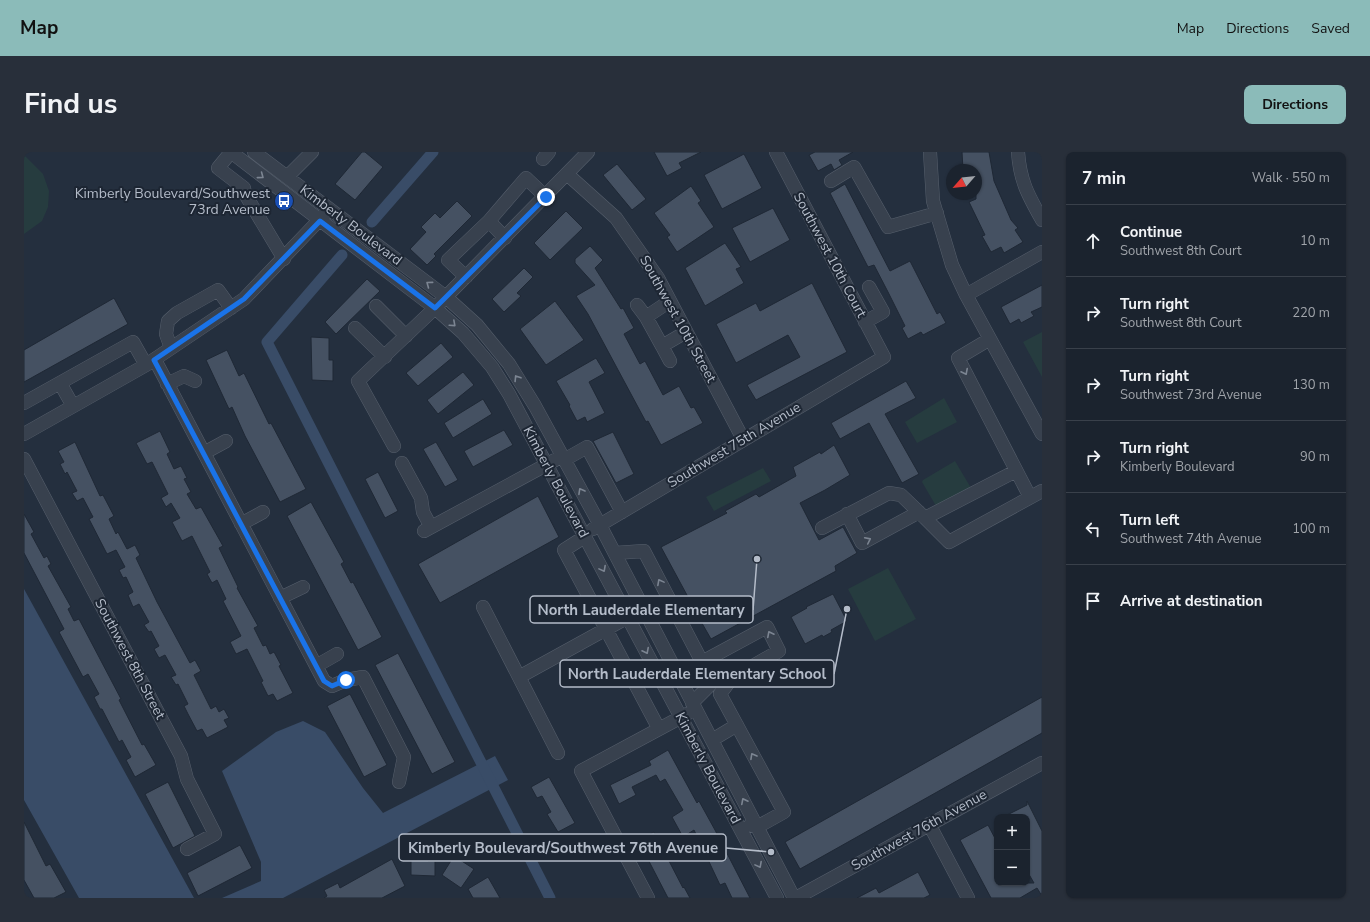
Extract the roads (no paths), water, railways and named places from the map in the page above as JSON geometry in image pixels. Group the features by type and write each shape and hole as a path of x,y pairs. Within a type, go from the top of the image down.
{"street":[{"path":"230,152 218,168 244,188 245,194 284,259"},
{"name":"Kimberly Boulevard","path":"230,152 435,308 463,333 492,367 509,394 548,464 680,717 777,898"},
{"name":"Kimberly Boulevard","path":"254,152 446,297 477,325 509,364 535,406 600,525 795,898"},
{"name":"Southwest 10th Court","path":"776,152 884,357"},
{"path":"930,152 933,201 952,265 966,295 1042,434"},
{"path":"1018,152 1019,167 1025,189 1042,220"},
{"path":"394,446 358,382 435,308 546,197 568,174 584,153"},
{"path":"287,177 303,155"},
{"path":"831,181 854,168 888,228 937,213"},
{"name":"Southwest 10th Street","path":"568,174 616,218 658,278 743,439"},
{"path":"466,277 448,260 489,221 526,178 546,197"},
{"path":"24,434 150,362 244,299 284,259 330,209"},
{"path":"489,221 505,238"},
{"path":"966,295 1042,252"},
{"path":"865,322 883,312 869,287"},
{"path":"171,348 166,334 168,321 176,314 218,290 231,308"},
{"path":"646,317 670,301"},
{"path":"637,305 646,317 670,361"},
{"path":"376,306 406,336"},
{"path":"355,328 385,357"},
{"path":"662,346 686,332"},
{"path":"822,528 889,493 901,495 949,542 1036,494 1016,471 958,358 990,339"},
{"path":"24,403 133,342 167,384 324,681 332,686 346,680 363,677 404,757 399,782"},
{"name":"Southwest 75th Avenue","path":"606,629 564,550 600,525 743,439 884,357"},
{"path":"167,384 184,376 194,381"},
{"path":"60,383 73,406"},
{"path":"204,453 226,441"},
{"path":"402,463 421,498 422,512 428,529 548,464 587,447 622,512"},
{"name":"Southwest 8th Street","path":"24,459 181,756 187,779 215,834 187,849"},
{"path":"847,514 862,543 1016,471"},
{"path":"241,524 263,512"},
{"path":"614,553 644,551 702,662 784,812 757,827 746,824 741,819 716,772 705,763"},
{"path":"280,598 303,587"},
{"path":"483,607 558,753"},
{"path":"519,677 628,617"},
{"path":"702,662 767,627 779,651 732,678 720,694"},
{"path":"606,629 659,729"},
{"path":"316,666 337,654"},
{"path":"648,898 581,771 680,717 694,706 713,682"},
{"path":"712,740 736,725"},
{"name":"Southwest 76th Avenue","path":"795,898 1042,764"},
{"path":"929,824 968,898"}],"water":[{"path":"24,589 194,898 79,898 24,800"},
{"path":"303,721 325,732 363,788 383,813 495,756 508,780 283,898 222,898 261,881 261,862 222,771 276,732"}],"waterway":[{"path":"372,222 433,152"},
{"path":"342,255 267,342 550,898"}],"place":[{"name":"Kimberly Boulevard/Southwest 73rd Avenue","path":"284,201"},
{"name":"North Lauderdale Elementary","path":"757,559"},
{"name":"North Lauderdale Elementary School","path":"847,609"},
{"name":"Kimberly Boulevard/Southwest 76th Avenue","path":"771,852"}]}
